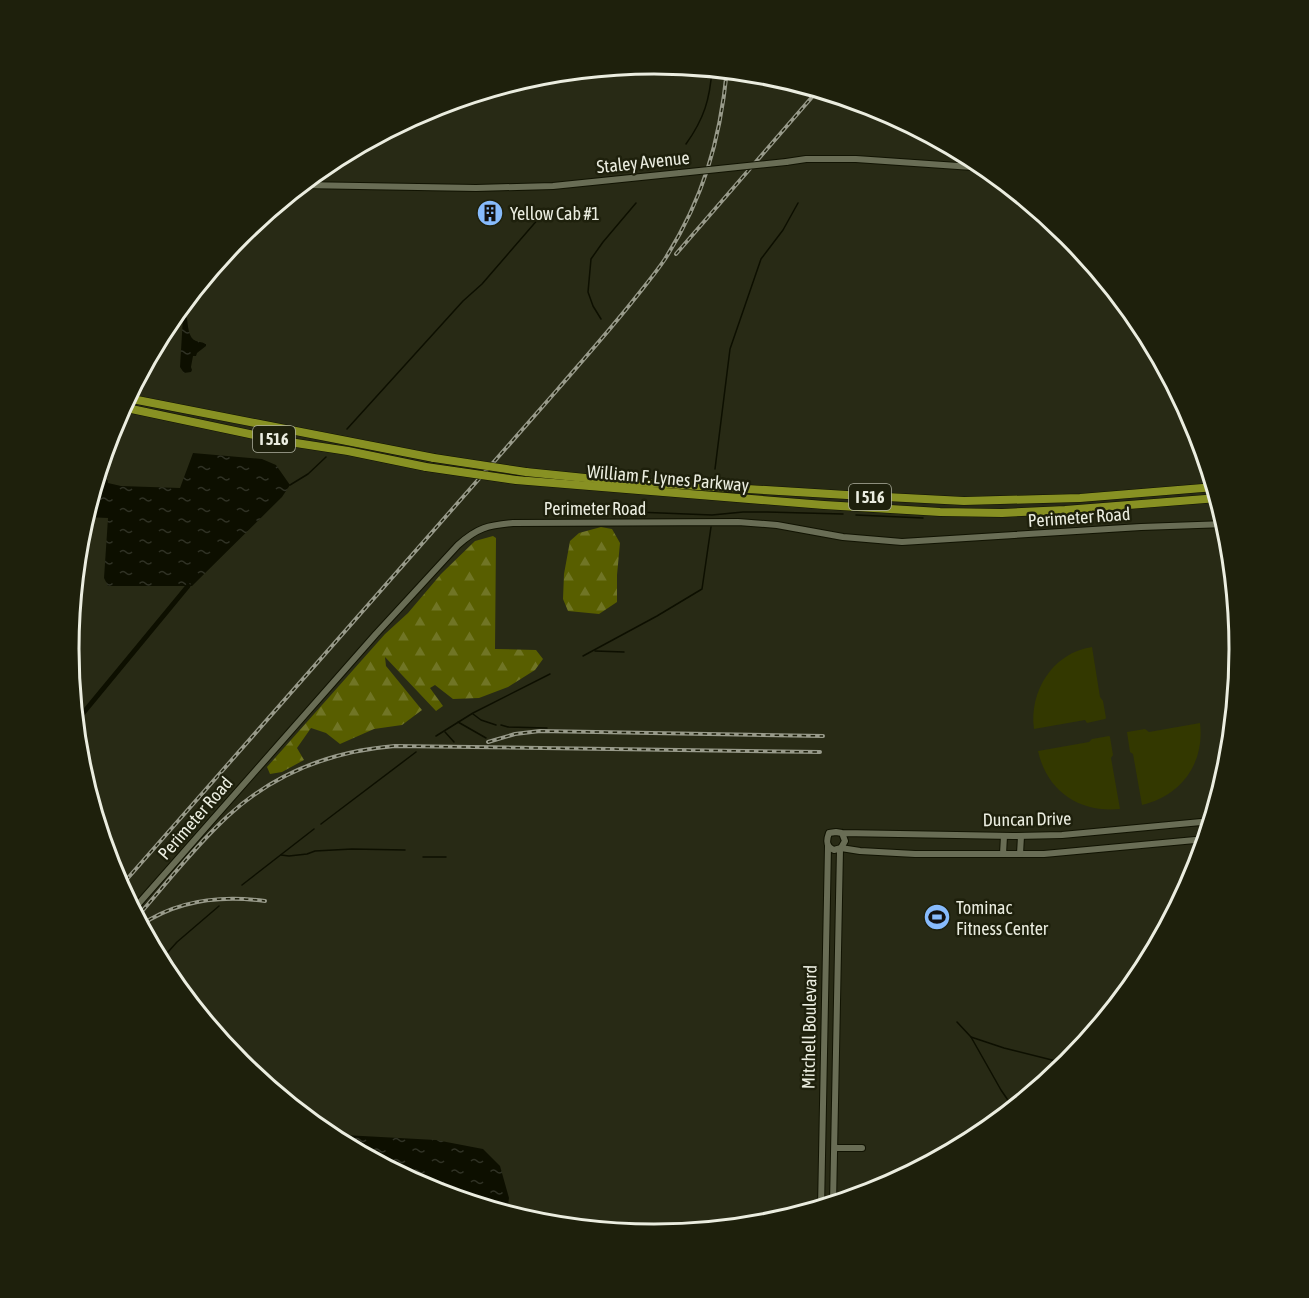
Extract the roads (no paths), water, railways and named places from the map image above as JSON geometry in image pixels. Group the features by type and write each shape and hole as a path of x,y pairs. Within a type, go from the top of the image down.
{"highway":[{"name":"William F. Lynes Parkway","path":"136,400 434,458 526,472 626,482 964,501 1080,498 1206,488"},
{"name":"William F. Lynes Parkway","path":"132,409 283,441 516,480 940,512 1002,513 1065,510 1210,499"}],"street":[{"name":"Staley Avenue","path":"314,185 476,188 553,186 807,159 856,159 968,167"},
{"name":"Perimeter Road","path":"138,904 384,626 459,545 483,527 513,523 738,522 777,525 843,537 902,542 1216,524"},
{"name":"Duncan Drive","path":"842,833 1062,835 1203,822"},
{"path":"829,833 842,833 845,841 841,848 834,850 828,846 826,843 829,833"},
{"path":"1003,854 1004,836"},
{"path":"1020,854 1021,836"},
{"name":"Duncan Drive","path":"841,848 915,854 1044,854 1197,840"},
{"name":"Mitchell Boulevard","path":"821,1199 828,846"},
{"name":"Mitchell Boulevard","path":"833,1196 841,848"},
{"path":"840,860 843,856 856,851"},
{"path":"835,1148 862,1148"}],"water":[{"path":"185,317 191,337 206,346 196,356 193,356 191,372 184,373 180,367 183,320"},
{"path":"193,453 262,459 276,465 290,485 282,497 192,586 108,586 104,578 108,518 95,517 107,475 108,483 121,486 180,488"},
{"path":"347,1135 436,1140 483,1149 500,1166 509,1198 508,1205 434,1181"}],"waterway":[{"path":"686,144 705,108 711,77"},
{"path":"601,319 588,292 591,259 636,203"},
{"path":"715,469 730,349 761,259 783,230 798,203"},
{"path":"347,429 463,301 482,284 546,210"},
{"path":"290,485 308,474 326,457"},
{"path":"636,512 712,515 743,512 843,514"},
{"path":"856,515 923,518"},
{"path":"583,656 702,589 711,527"},
{"path":"83,713 188,586"},
{"path":"595,651 624,652"},
{"path":"436,736 473,713 550,674"},
{"path":"473,714 481,720 496,725"},
{"path":"458,722 486,738"},
{"path":"501,725 547,728"},
{"path":"445,732 454,742"},
{"path":"321,824 416,752"},
{"path":"242,885 314,829"},
{"path":"281,855 352,849 405,850"},
{"path":"423,857 446,857"},
{"path":"166,954 219,906"},
{"path":"957,1022 971,1037 1056,1061"},
{"path":"971,1037 1009,1102"}],"railway":[{"path":"127,879 558,389 657,270 690,214 708,169 720,121 726,78"},
{"path":"676,254 813,96"},
{"path":"488,742 515,734 540,731 823,736"},
{"path":"142,911 205,839 247,800 285,776 349,753 395,746 820,752"},
{"path":"147,921 170,910 200,901 216,899 265,901"}],"place":[{"name":"Yellow Cab #1","path":"490,213"},
{"name":"Tominac Fitness Center","path":"937,917"}]}
